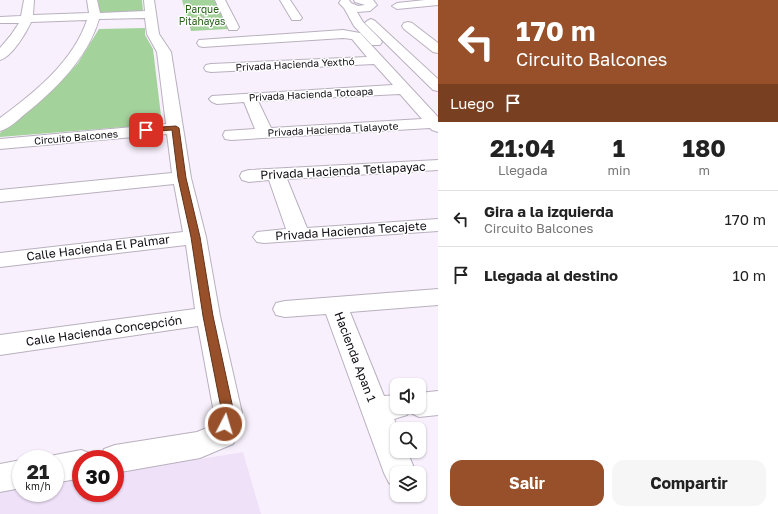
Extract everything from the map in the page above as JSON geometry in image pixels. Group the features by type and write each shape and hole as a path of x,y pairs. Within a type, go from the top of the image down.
{"street":[{"path":"0,56 21,32 28,12 29,0"},
{"path":"0,126 31,103 76,56 91,27 95,6 92,0"},
{"path":"220,0 233,27"},
{"path":"285,0 296,18"},
{"path":"397,6 438,2"},
{"path":"355,4 370,22 438,87"},
{"path":"355,4 358,24 433,100"},
{"path":"0,20 94,16 150,7 154,34 164,52 182,178 195,237 208,316 228,413 222,435 200,445 124,458"},
{"path":"408,26 438,49"},
{"path":"203,43 350,34 356,36 436,125"},
{"path":"227,42 237,67"},
{"name":"Privada Hacienda Yexthó","path":"211,68 379,60"},
{"name":"Privada Hacienda Totoapa","path":"217,99 405,89"},
{"path":"248,97 265,133"},
{"name":"Privada Hacienda Tlalayote","path":"231,135 436,125"},
{"name":"Circuito Balcones","path":"0,144 176,128"},
{"name":"Privada Hacienda Tetlapayac","path":"249,176 438,165"},
{"path":"276,175 299,235"},
{"path":"0,196 182,178"},
{"name":"Privada Hacienda Tecajete","path":"264,237 438,225"},
{"name":"Calle Hacienda El Palmar","path":"0,260 195,237"},
{"path":"285,309 438,297"},
{"name":"Hacienda Apan 1","path":"335,305 386,408 398,466"},
{"name":"Calle Hacienda Concepción","path":"0,345 208,316"},
{"path":"426,404 438,403"},
{"path":"0,478 12,476"}],"shaded area":[{"path":"243,452 261,514 0,514 0,492 12,490 12,502 64,502 64,482 72,480 72,502 124,502 124,472"}],"green space":[{"path":"98,0 142,0 143,11 100,13"},
{"name":"Parque Pitahayas","path":"182,0 219,0 228,29 191,31"},
{"path":"145,28 145,35 153,49 162,124 0,137 0,133 54,89 78,63 99,29"}],"route":[{"path":"146,130 176,128 182,178 195,237 208,316 228,413 225,424"}]}
